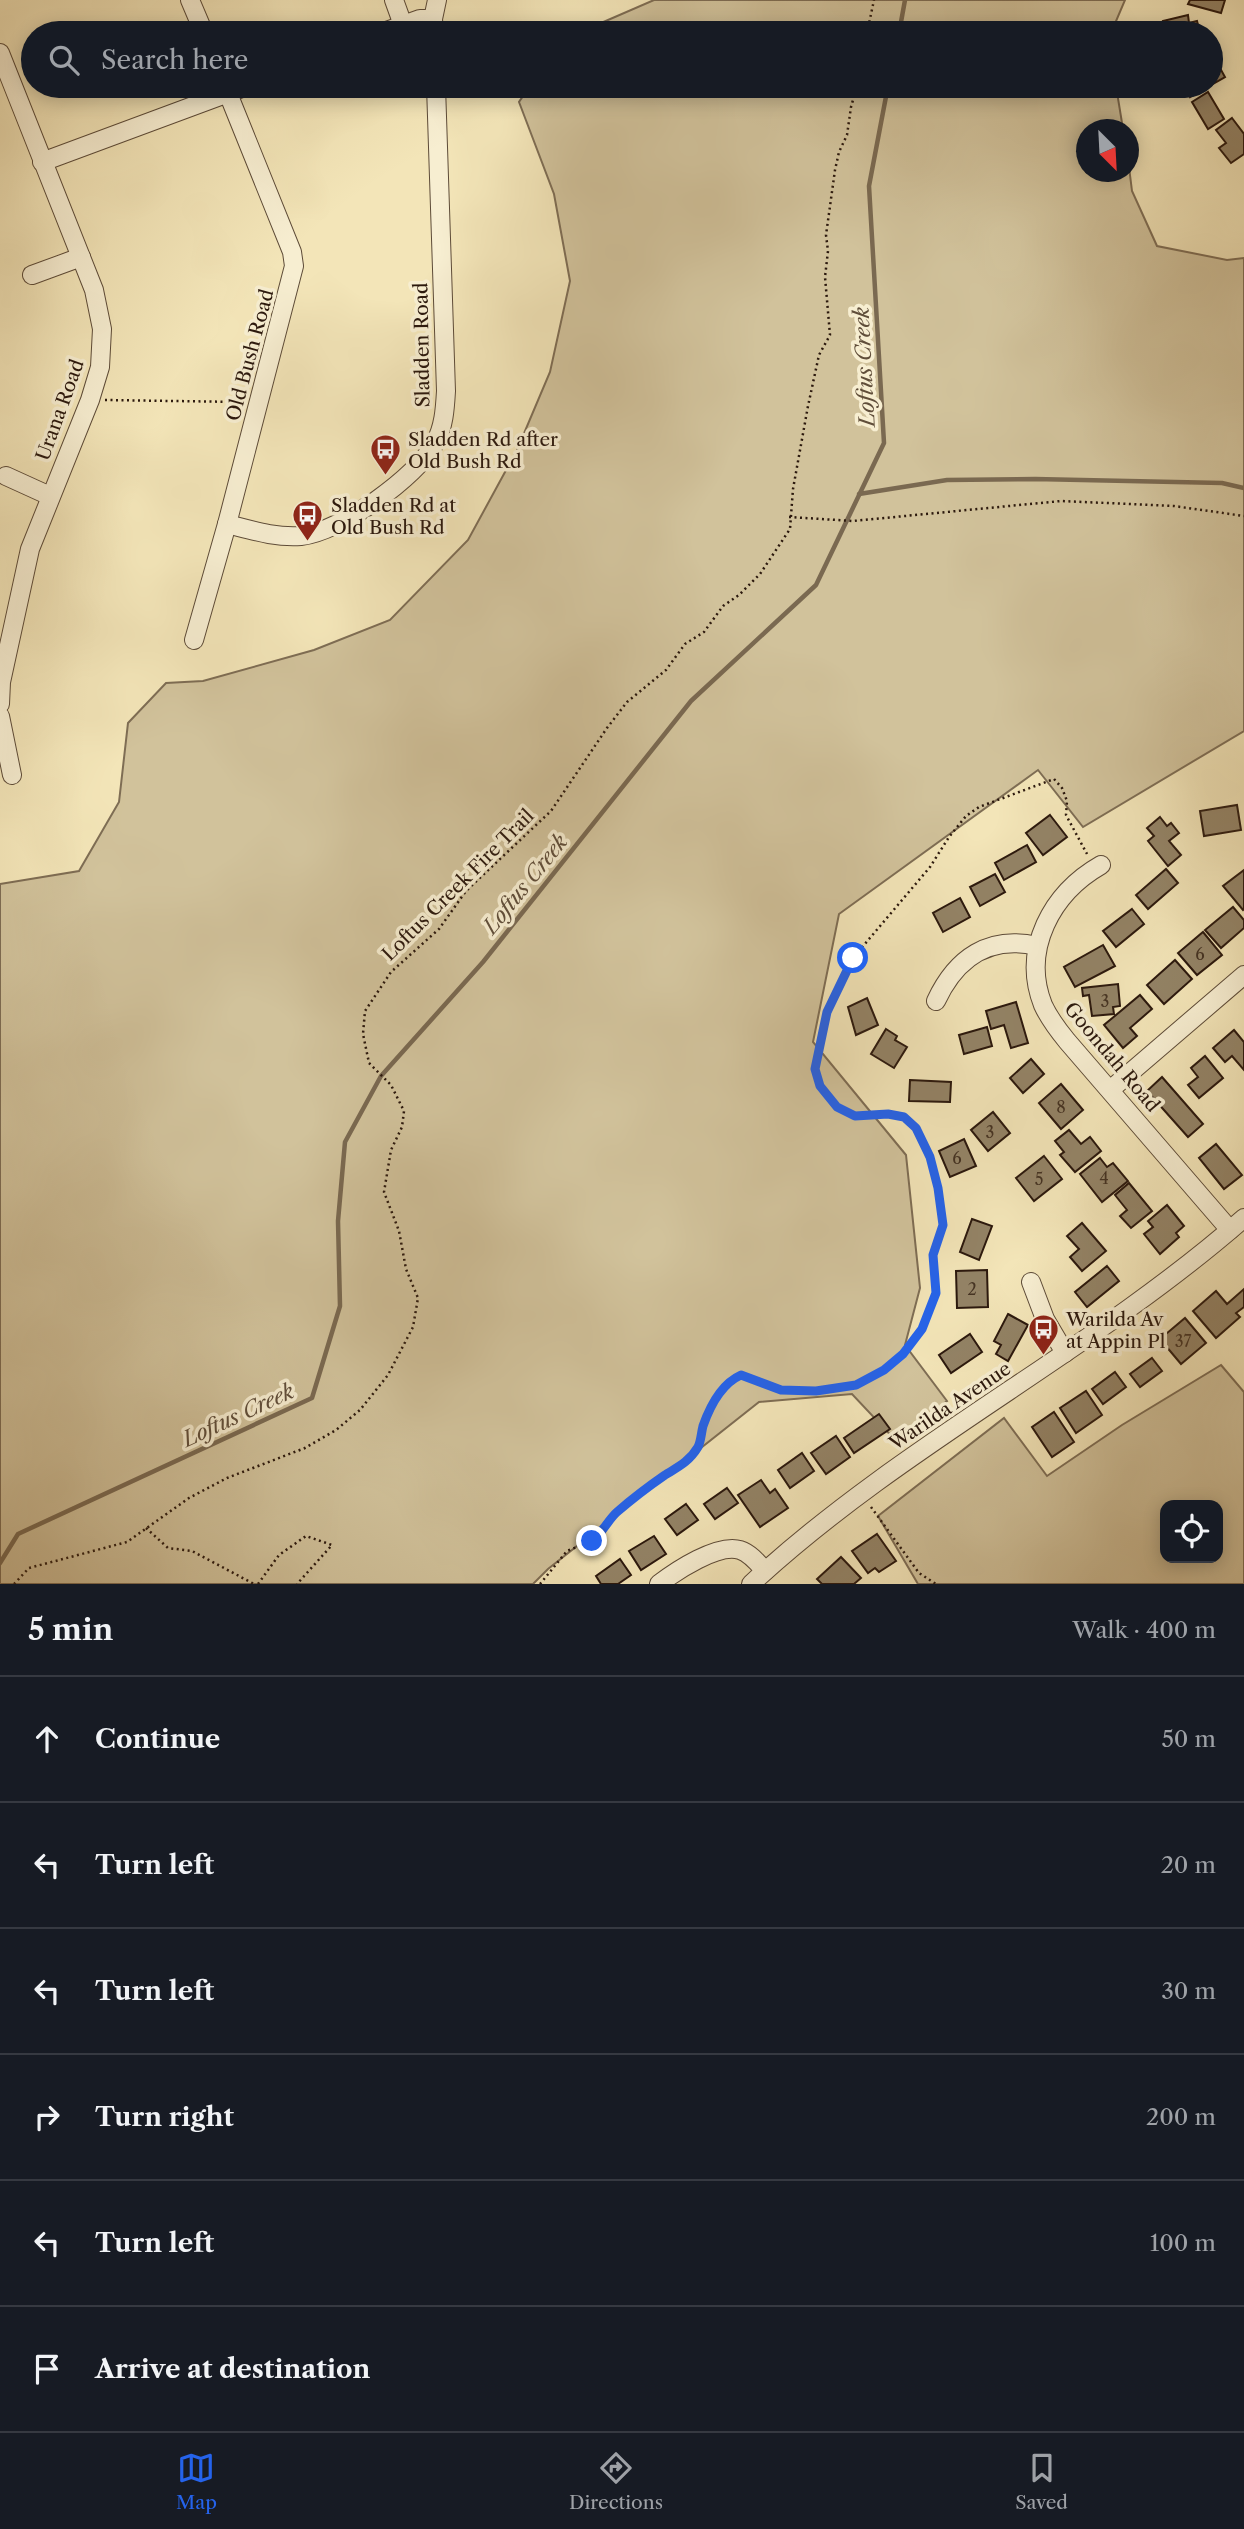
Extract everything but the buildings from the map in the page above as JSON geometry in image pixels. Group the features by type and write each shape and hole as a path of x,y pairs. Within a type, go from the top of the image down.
{"street":[{"path":"190,0 199,21"},
{"path":"394,0 403,21"},
{"path":"434,21 437,0"},
{"name":"Urana Road","path":"0,53 94,290 102,329 100,367 90,400 30,549 1,682 0,704"},
{"path":"42,162 204,98"},
{"name":"Old Bush Road","path":"194,640 294,266 292,253 231,98"},
{"name":"Sladden Road","path":"226,524 273,535 300,536 316,533 404,480 423,463 437,441 444,419 446,391 436,98"},
{"path":"32,275 80,257"},
{"name":"Urana Road","path":"6,476 50,496"},
{"path":"0,716 12,775"},
{"name":"Goondah Road","path":"1098,867 1069,888 1056,903 1045,924 1037,946 1038,986 1043,1005 1060,1031 1230,1230"},
{"path":"936,1000 946,978 982,951 1005,942 1037,946"},
{"path":"1110,1090 1244,975"},
{"name":"Warilda Avenue","path":"751,1584 828,1517 1156,1291 1244,1218"},
{"path":"1031,1282 1045,1319 1065,1353"},
{"path":"659,1584 704,1557 732,1549 750,1555 765,1571"}],"path":[{"path":"870,21 874,0"},
{"name":"Loftus Creek Fire Trail","path":"14,1584 29,1568 127,1542 189,1498 227,1478 305,1448 336,1430 360,1410 388,1375 413,1326 418,1298 406,1269 399,1231 384,1192 391,1150 402,1127 404,1111 391,1085 369,1063 363,1034 365,1011 391,972 439,929 466,891 551,811 627,702 666,670 685,644 704,632 723,606 739,595 760,574 790,529 789,517 808,406 820,355 830,335 825,277 828,251 826,234 837,161 847,135 854,98"},
{"path":"90,400 245,402"},
{"path":"789,517 853,521 1062,500 1174,506 1244,516"},
{"path":"540,1584 568,1551 592,1541 613,1515 665,1475 681,1467 693,1455 700,1444 708,1413 719,1392 731,1380 741,1375 781,1390 816,1391 856,1385 884,1370 903,1354 922,1329 936,1293 933,1255 943,1225 938,1188 930,1157 916,1128 904,1117 888,1114 855,1116 837,1107 820,1086 815,1069 827,1012 853,958 930,867 949,837 967,816 979,807 1054,779 1062,788 1067,801 1066,815 1098,867"},
{"path":"859,1494 884,1522 919,1573 936,1584"},
{"path":"146,1528 168,1548 192,1551 256,1584 279,1555 306,1536 332,1545 297,1584"}],"shaded area":[{"path":"654,0 1125,0 1116,21 606,21"},
{"path":"522,98 1118,98 1121,119 1076,119 1076,182 1131,182 1132,191 1157,246 1227,260 1244,258 1244,731 1083,827 1038,770 839,914 813,1042 906,1155 920,1288 905,1345 947,1401 897,1442 852,1394 759,1402 548,1569 533,1584 0,1584 0,884 79,871 119,802 128,723 166,683 203,681 314,650 390,620 468,540 517,450 550,372 570,281 554,194 519,102"},
{"path":"1221,1365 1244,1392 1244,1584 918,1584 878,1516 1004,1418 1047,1476 1122,1425"}],"waterway":[{"name":"Loftus Creek","path":"901,21 905,0"},
{"name":"Loftus Creek","path":"0,1563 18,1534 312,1398 340,1306 338,1221 345,1142 381,1076 483,962 691,701 816,585 884,443 869,186 886,98"},
{"path":"859,494 947,480 1222,483 1244,488"}],"place":[{"name":"Sladden Rd after Old Bush Rd","path":"385,477"},
{"name":"Sladden Rd at Old Bush Rd","path":"308,543"},
{"name":"Warilda Av at Appin Pl","path":"1043,1357"}],"route":[{"path":"592,1541 613,1515 665,1475 681,1467 693,1455 700,1444 708,1413 719,1392 731,1380 741,1375 781,1390 816,1391 856,1385 884,1370 903,1354 922,1329 936,1293 933,1255 943,1225 930,1157 916,1128 904,1117 888,1114 855,1116 837,1107 820,1086 815,1069 827,1012 853,958"}]}
